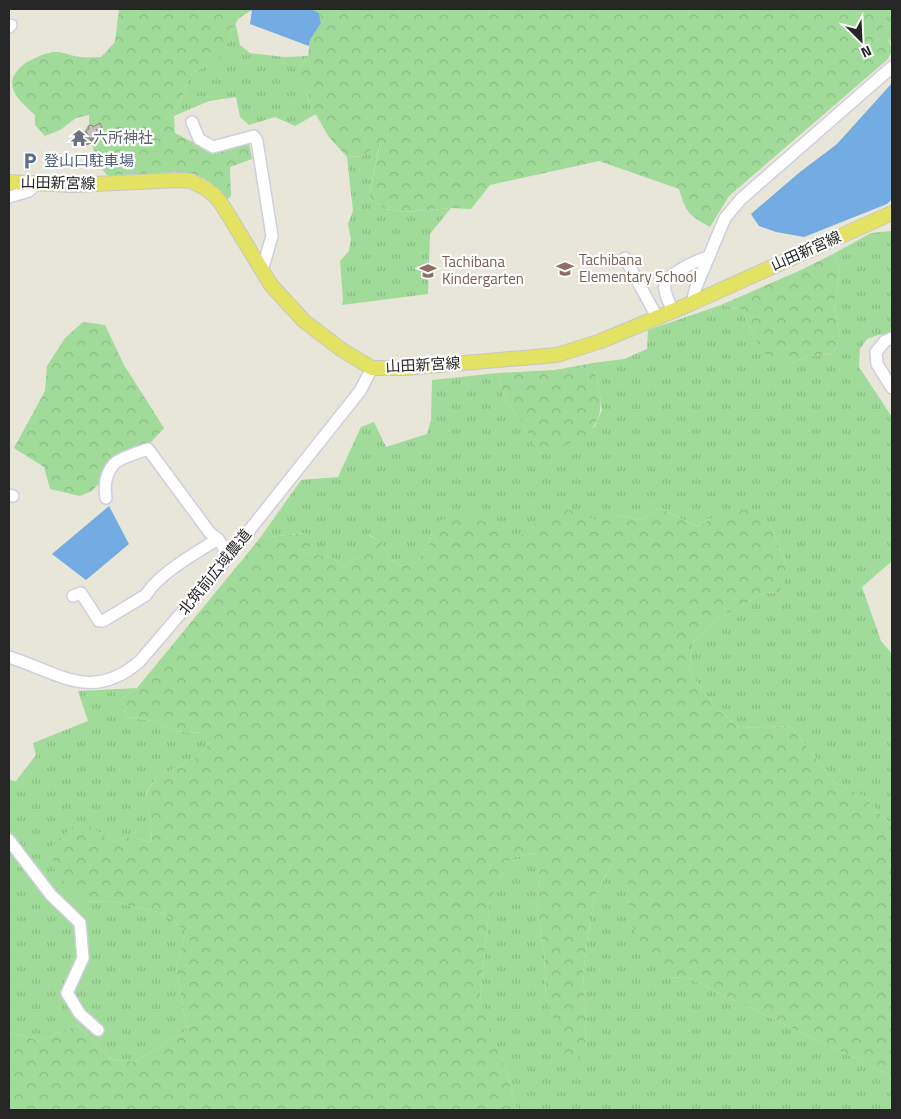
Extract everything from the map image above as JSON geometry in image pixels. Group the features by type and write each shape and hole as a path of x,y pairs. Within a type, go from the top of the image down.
{"main road":[{"name":"山田新宮線","path":"9,182 73,185 154,180 191,181 204,188 221,203 271,285 304,321 342,350 372,368 405,368 557,355 601,341 657,318 892,213"}],"street":[{"path":"692,303 696,287 725,218 740,199 892,68"},
{"path":"192,122 199,139 213,147 254,136 258,141 272,236 262,271"},
{"path":"9,197 29,191 37,183"},
{"path":"673,311 664,286 666,280 694,261 709,257"},
{"path":"625,258 657,318"},
{"path":"892,338 885,342 876,352 877,364 892,388"},
{"name":"北筑前広域農道","path":"9,657 75,681 92,683 111,680 127,672 140,661 229,556 360,391 372,368"},
{"path":"106,498 106,478 115,463 148,449 210,532 218,538 229,556"},
{"path":"74,596 81,593 99,621 103,621 146,595 150,588 218,538"},
{"path":"9,840 51,895 80,923 83,958 67,993 80,1014 98,1030"}],"green space":[{"path":"119,9 258,9 239,18 231,32 226,47 216,61 192,73 174,116 175,133 210,151 249,144 252,159 230,167 231,196 225,201 204,178 177,172 108,176 97,163 89,132 89,115 76,118 60,130 45,136 35,125 35,115 16,95 12,82 14,76 27,62 37,57 56,52 79,57 101,57 115,42"},
{"path":"311,9 874,9 892,51 888,59 729,196 710,227 689,213 679,189 599,161 490,185 471,209 451,208 405,212 385,209 369,198 380,143 362,156 347,157 329,137 309,103 308,90 299,78 300,66 308,56 310,40 321,23 319,13"},
{"path":"874,9 892,9 892,44 886,35"},
{"path":"235,21 240,45 250,53 284,57 308,56 300,66 308,90 309,103 316,114 295,126 275,117 249,125 240,117 236,97 209,101 174,116 192,73 216,61 226,47"},
{"path":"380,142 369,198 385,209 405,212 451,208 430,234 428,294 342,305 340,261 349,251 351,239 348,224 353,211 347,157 362,156"},
{"path":"892,231 892,333 867,339 860,349 859,367 892,417 892,561 862,587 881,641 892,654 892,824 864,796 835,783 790,726 739,728 713,705 689,671 693,642 713,622 765,593 779,592 786,560 771,526 708,519 698,527 660,508 641,520 619,515 511,545 493,525 432,532 429,545 416,563 402,566 390,559 380,541 369,535 362,555 345,567 331,557 306,553 306,533 260,538 301,480 338,477 361,427 374,422 386,447 427,434 431,420 432,380 497,373 505,400 524,425 534,444 575,441 595,426 602,410 593,363 624,359 647,349 648,330 721,305 742,310 755,339 789,364 808,356 834,354 840,335 834,309 840,270 833,254 871,233"},
{"path":"833,254 840,270 834,309 840,335 834,354 808,356 789,364 772,362 755,339 742,310 721,305"},
{"path":"83,322 105,325 124,365 164,428 141,453 115,465 92,491 80,496 50,489 44,467 14,448 45,391 47,366 65,338"},
{"path":"593,363 600,397 599,417 594,426 575,441 562,446 548,450 534,445 524,425 505,400 497,373 555,370"},
{"path":"560,507 598,520 619,515 641,520 660,508 698,527 726,512 757,509 771,526 786,560 785,582 779,592 765,593 713,622 693,642 689,671 713,705 739,728 790,726 835,783 864,796 892,824 892,1076 688,978 669,977 655,962 636,934 630,913 627,877 611,865 594,899 588,935 583,974 586,1018 585,1051 569,1067 546,996 544,950 537,909 540,879 534,853 511,858 490,899 480,998 506,1071 517,1110 9,1110 9,1032 40,1041 77,1025 111,1059 135,1062 187,1030 176,967 186,932 166,914 112,901 82,902 66,886 53,866 53,845 82,821 104,835 107,843 128,837 152,842 150,816 145,796 157,776 200,755 210,742 205,733 182,732 153,721 126,717 121,700 137,688 260,538 306,533 313,539 306,553 331,557 345,567 362,555 368,535 380,541 390,559 402,566 416,563 429,545 432,532 440,520 468,515 493,525 512,544 536,523"},
{"path":"137,688 121,700 126,717 153,721 182,732 206,733 210,742 200,755 157,776 145,795 150,816 152,842 128,837 107,843 82,902 112,901 166,914 186,932 176,967 187,1030 135,1062 111,1059 77,1025 40,1041 9,1032 9,780 16,781 36,755 33,743 88,721 78,691"},
{"path":"535,853 540,879 537,909 544,950 546,996 557,1028 585,1051 586,1018 583,974 588,935 594,899 611,865 627,876 629,906 669,977 688,978 892,1076 892,1110 517,1110 506,1071 480,999 490,898 511,858"}],"water":[{"path":"311,9 319,13 321,23 310,40 309,46 250,24 252,10"},
{"path":"892,83 892,199 887,204 804,237 776,232 759,226 751,214 800,172 837,144"},
{"path":"109,506 129,544 86,580 52,554"}],"building":[{"path":"100,123 102,127 96,130 99,135 90,139 86,131 89,129 88,126 92,125 93,127"}],"place":[{"name":"六所神社","path":"79,138"},
{"name":"登山口駐車場","path":"30,161"},
{"name":"Tachibana Elementary School","path":"565,269"},
{"name":"Tachibana Kindergarten","path":"428,271"}]}
